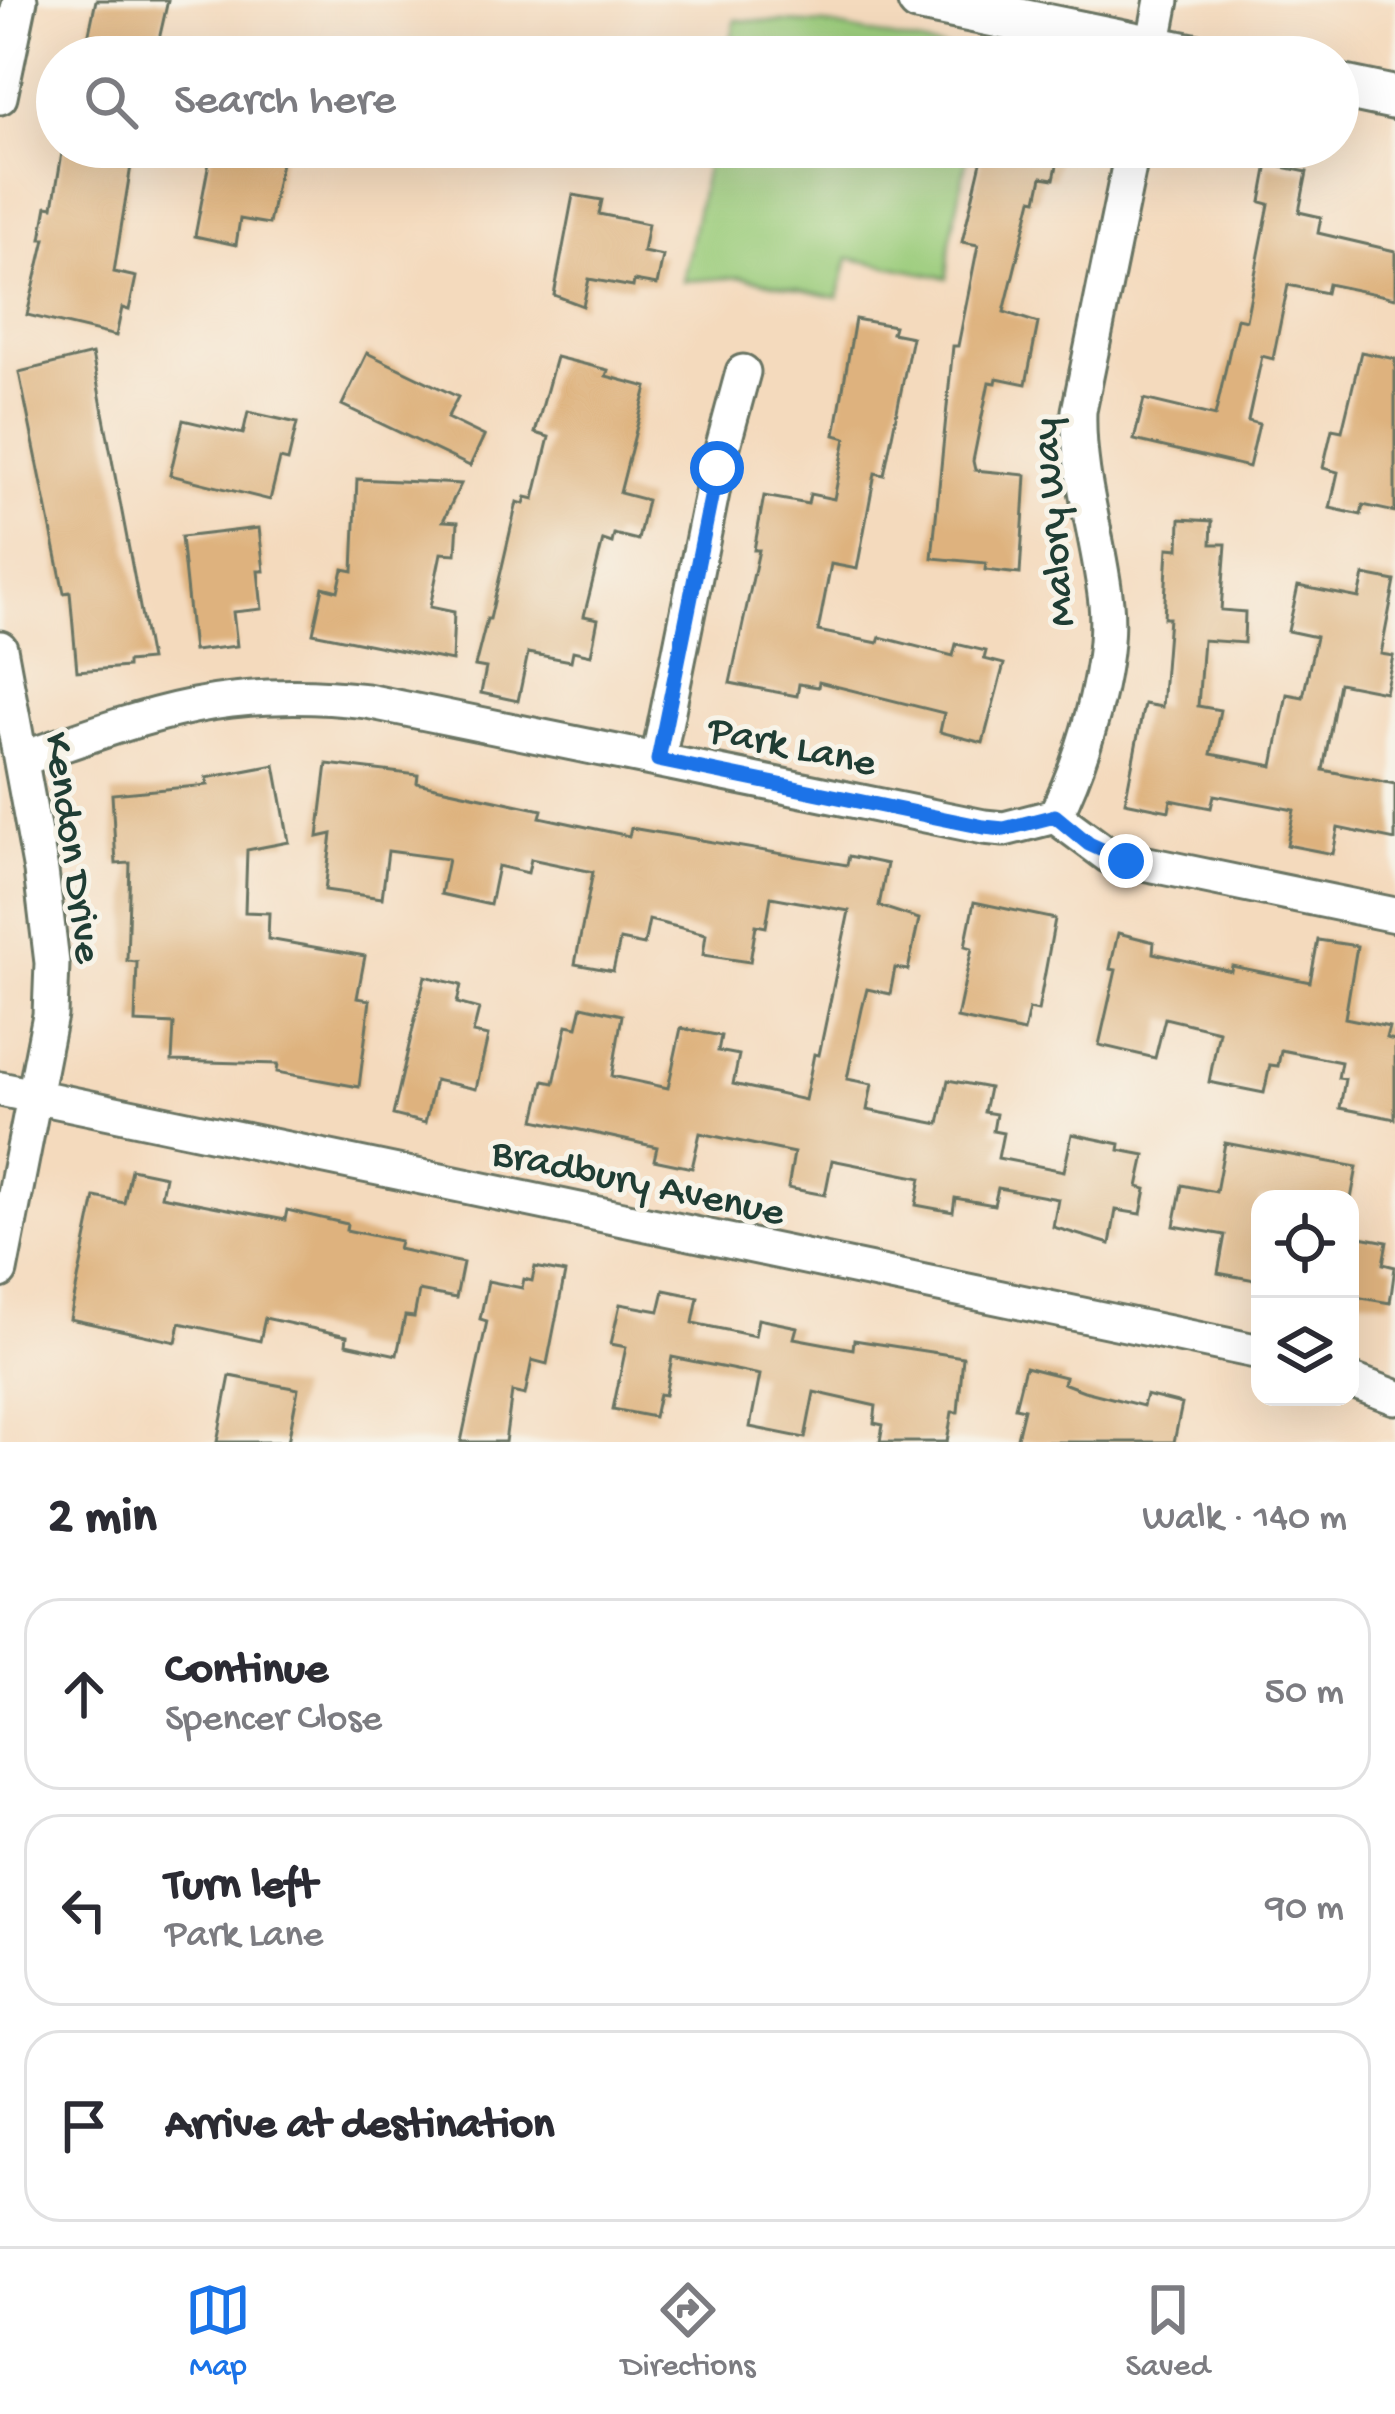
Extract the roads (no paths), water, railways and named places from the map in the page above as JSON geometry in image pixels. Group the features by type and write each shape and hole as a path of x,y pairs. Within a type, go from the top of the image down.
{"street":[{"path":"0,97 20,0"},
{"path":"920,0 1081,36"},
{"path":"1155,36 1162,0"},
{"path":"1359,90 1395,98"},
{"name":"Malory Way","path":"1055,816 1082,759 1105,639 1106,606 1080,466 1079,411 1129,168"},
{"path":"658,760 717,468 743,373"},
{"name":"Kendon Drive","path":"0,648 22,759 52,963 50,1015 0,1271"},
{"name":"Park Lane","path":"22,759 185,705 311,694 367,701 984,827 1004,829 1055,816"},
{"path":"1055,816 1109,856 1395,915"},
{"name":"Bradbury Avenue","path":"0,1089 1251,1350"},
{"path":"1359,1384 1395,1397"}]}
